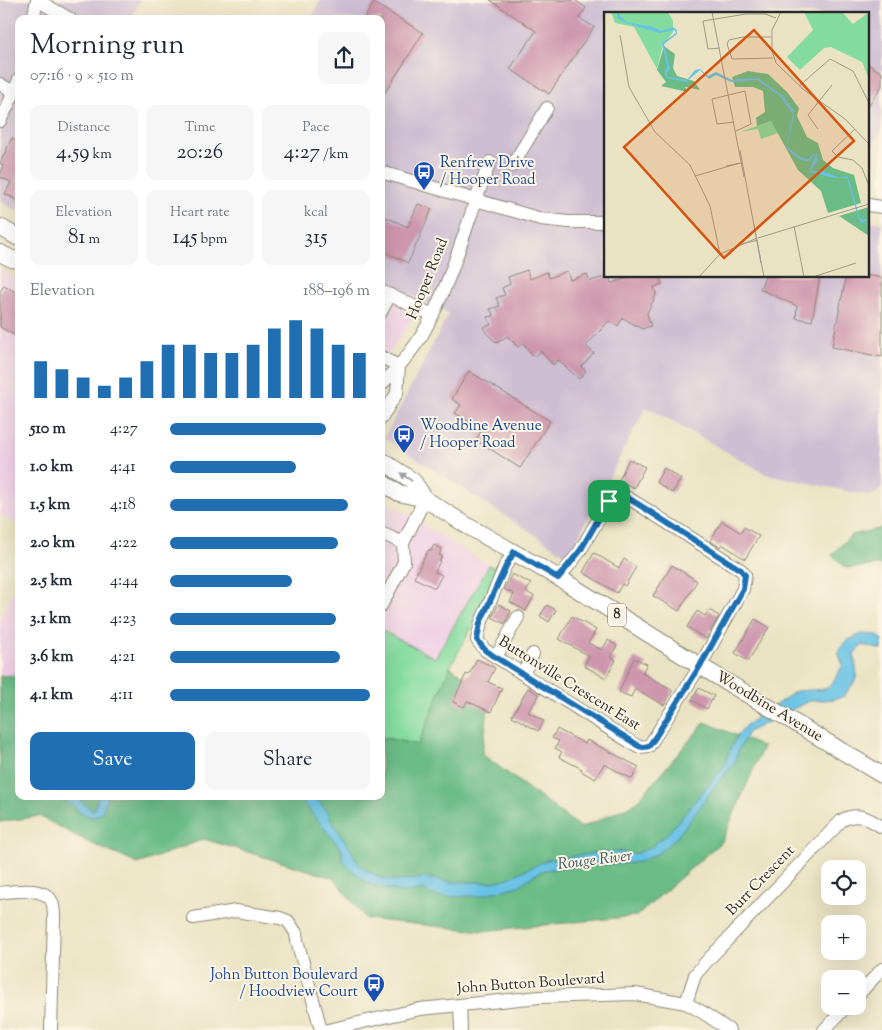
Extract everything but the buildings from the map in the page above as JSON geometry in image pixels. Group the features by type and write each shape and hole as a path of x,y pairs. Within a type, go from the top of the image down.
{"main road":[{"path":"0,227 15,236"},
{"path":"0,253 15,260"},
{"name":"Woodbine Avenue","path":"385,463 413,481 425,499"},
{"name":"Woodbine Avenue","path":"385,484 399,493 425,499 882,775"}],"street":[{"path":"35,15 37,0 63,15"},
{"path":"0,84 14,92 0,121"},
{"path":"512,166 547,108"},
{"name":"Hooper Road","path":"385,381 400,366 421,337 433,315 490,162"},
{"path":"385,173 541,219 568,222 604,222"},
{"path":"385,293 433,315"},
{"path":"385,359 400,366"},
{"name":"Hooper Road","path":"385,412 397,393 400,366"},
{"path":"558,578 580,551 609,501 618,497 628,498 641,506 741,570 745,575 743,589 700,666"},
{"path":"385,598 404,562 403,543 425,499"},
{"path":"385,535 403,543"},
{"name":"Buttonville Crescent East","path":"514,552 506,566 478,633 477,640 480,646 633,742 638,747 649,746 700,666"},
{"path":"496,657 518,617"},
{"path":"523,674 533,654"},
{"name":"Burr Crescent","path":"686,1003 695,975 706,962 842,820 855,816 864,818 882,827"},
{"path":"0,893 36,892 45,894 52,900 54,918 51,1030"},
{"path":"193,918 236,911 288,921 296,933 321,1030"},
{"path":"866,986 882,969"},
{"name":"John Button Boulevard","path":"328,1030 420,1008 583,994 635,994 686,1003 729,1030"},
{"path":"460,1005 461,1030"},
{"path":"824,1030 838,1015"}],"shaded area":[{"path":"0,0 140,0 133,15 15,15 15,210 0,201"},
{"path":"321,0 882,0 882,131 870,150 870,12 604,12 604,278 870,278 870,221 882,223 882,489 871,496 766,474 646,407 568,556 385,439 449,314 385,283 385,15 312,15"},
{"path":"0,269 15,278 15,523 0,515"},
{"path":"385,283 423,301 385,361"},
{"path":"385,501 502,573 450,667 418,745 385,738"},
{"path":"15,587 15,675 0,676 0,618"}],"green space":[{"path":"882,528 882,565 846,568 832,555 851,535"},
{"path":"489,565 502,573 450,667 418,745 385,738 385,632 435,658"},
{"path":"450,667 490,693 482,754 581,828 636,803 705,722 763,747 722,841 637,916 482,931 366,919 334,878 204,839 138,864 88,842 39,816 0,822 0,676 15,675 15,800 385,800 385,738 418,745"}],"water":[{"name":"Rouge River","path":"861,634 878,635 882,640 882,650 863,645 854,653 857,675 844,696 835,699 809,701 748,732 734,764 717,783 675,839 655,855 639,862 593,864 544,870 519,886 478,896 439,897 424,890 403,893 369,884 347,866 343,861 342,850 301,800 318,800 328,812 332,822 360,866 380,878 397,881 425,878 452,882 491,882 506,879 547,860 596,853 638,853 651,847 668,833 724,766 730,749 745,726 796,691 825,689 831,685 843,665 838,652 845,642"},
{"path":"65,800 80,800 94,810 97,800 107,800 102,813 93,817 82,814"}],"place":[{"name":"Renfrew Drive / Hooper Road","path":"424,191"},
{"name":"Woodbine Avenue / Hooper Road","path":"404,454"},
{"name":"John Button Boulevard / Hoodview Court","path":"374,1003"}],"route":[{"path":"618,497 628,498 741,570 745,575 743,589 700,666 656,736 649,746 643,748 638,747 633,742 492,655 480,646 477,640 480,623 514,552 558,578 580,551 609,501 618,497"}]}
